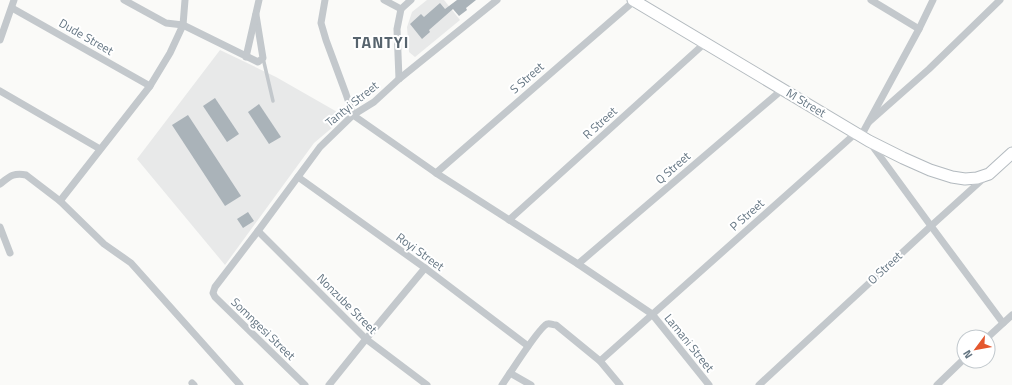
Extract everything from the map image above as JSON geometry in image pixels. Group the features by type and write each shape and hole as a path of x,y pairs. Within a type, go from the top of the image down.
{"street":[{"path":"0,40 14,0"},
{"path":"124,0 166,23 183,25 258,62 264,58 256,16"},
{"path":"60,202 150,86 170,53 183,25 185,0"},
{"path":"246,57 259,0"},
{"path":"326,0 321,23 353,115"},
{"path":"384,0 401,9"},
{"path":"399,79 397,30 401,9 411,0"},
{"name":"Tantyi Street","path":"215,287 320,146 353,115 374,102 399,79 497,0"},
{"name":"M Street","path":"633,0 862,137 903,158 930,170 952,177 966,179 977,178 989,174"},
{"name":"S Street","path":"436,173 633,0"},
{"path":"871,0 919,29"},
{"name":"P Street","path":"600,361 652,314 862,137 933,0"},
{"name":"P Street","path":"869,122 928,69 1000,0"},
{"name":"Dude Street","path":"12,8 150,86"},
{"name":"R Street","path":"509,220 705,43"},
{"name":"Q Street","path":"578,264 783,89"},
{"path":"0,91 100,149"},
{"name":"Lamani Street","path":"353,115 436,173 578,264 652,314 709,385"},
{"path":"862,137 931,226 1003,323"},
{"name":"O Street","path":"758,385 1012,153"},
{"path":"0,184 15,174 20,173 26,175 60,202 104,244 131,262 240,385"},
{"name":"Royi Street","path":"298,177 425,268 528,346"},
{"path":"0,227 10,253"},
{"name":"Nonzube Street","path":"258,231 366,339 427,385"},
{"path":"329,385 425,268"},
{"name":"Somngesi Street","path":"215,287 213,293 215,297 305,385"},
{"path":"996,330 1012,315"},
{"path":"502,385 528,346 545,325 551,324 556,325 600,361 620,385"},
{"path":"937,385 956,367"},
{"path":"510,373 531,385"}],"lane":[{"path":"264,58 273,101"}],"shaded area":[{"path":"427,0 444,0 460,20 415,57 409,52 407,27 412,12"},
{"path":"220,50 276,77 339,113 340,121 314,143 225,265 137,159"}],"building":[{"path":"457,0 476,0 459,16 453,9 429,30 430,32 422,39 410,24 421,14 424,17 440,3 445,9"},
{"path":"215,98 239,134 227,142 203,106"},
{"path":"259,104 281,137 269,144 248,112"},
{"path":"188,115 241,196 225,206 172,125"},
{"path":"248,212 254,221 243,228 237,219"}],"district":[{"name":"TANTYI","path":"381,42"}]}
